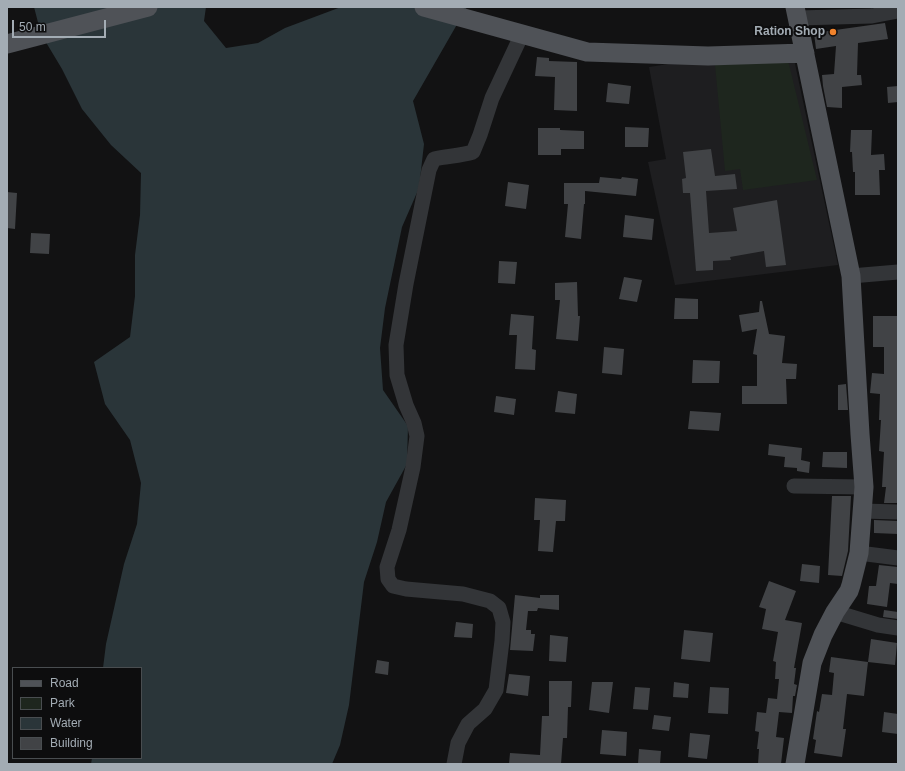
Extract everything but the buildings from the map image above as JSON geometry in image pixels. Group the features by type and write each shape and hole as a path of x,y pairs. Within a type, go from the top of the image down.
{"main road":[{"path":"7,44 148,7"},
{"path":"424,7 587,52 708,56 805,52"},
{"path":"795,764 812,663 823,635 835,612 849,591 859,553 864,487 851,276 797,12"}],"street":[{"path":"797,12 872,16 898,11"},
{"path":"454,764 458,743 468,724 485,709 496,690 503,622 499,608 490,601 463,594 406,589 393,586 388,579 387,567 399,530 417,436 414,422 406,405 397,375 396,345 406,284 429,170 434,159 462,156 473,152 492,98 522,34"},
{"path":"851,276 898,272"},
{"path":"794,486 864,487"},
{"path":"862,511 898,512"},
{"path":"859,553 898,558"},
{"path":"835,612 878,625 898,628"}],"shaded area":[{"path":"791,45 838,265 675,285 648,162 666,159 649,67"}],"green space":[{"path":"787,56 817,180 743,190 740,169 725,171 715,65"}],"water":[{"path":"34,7 206,7 204,21 226,48 258,43 285,28 341,7 467,7 413,101 424,144 419,188 402,227 385,308 380,348 383,390 408,426 407,464 386,502 377,542 364,582 349,705 340,745 332,764 91,764 92,759 142,759 142,667 103,667 106,644 124,564 137,524 141,483 130,440 105,404 94,362 130,337 135,296 135,255 140,215 141,173 111,145 82,109 62,69 41,34"}],"place":[{"name":"Ration Shop","path":"833,32"}]}
